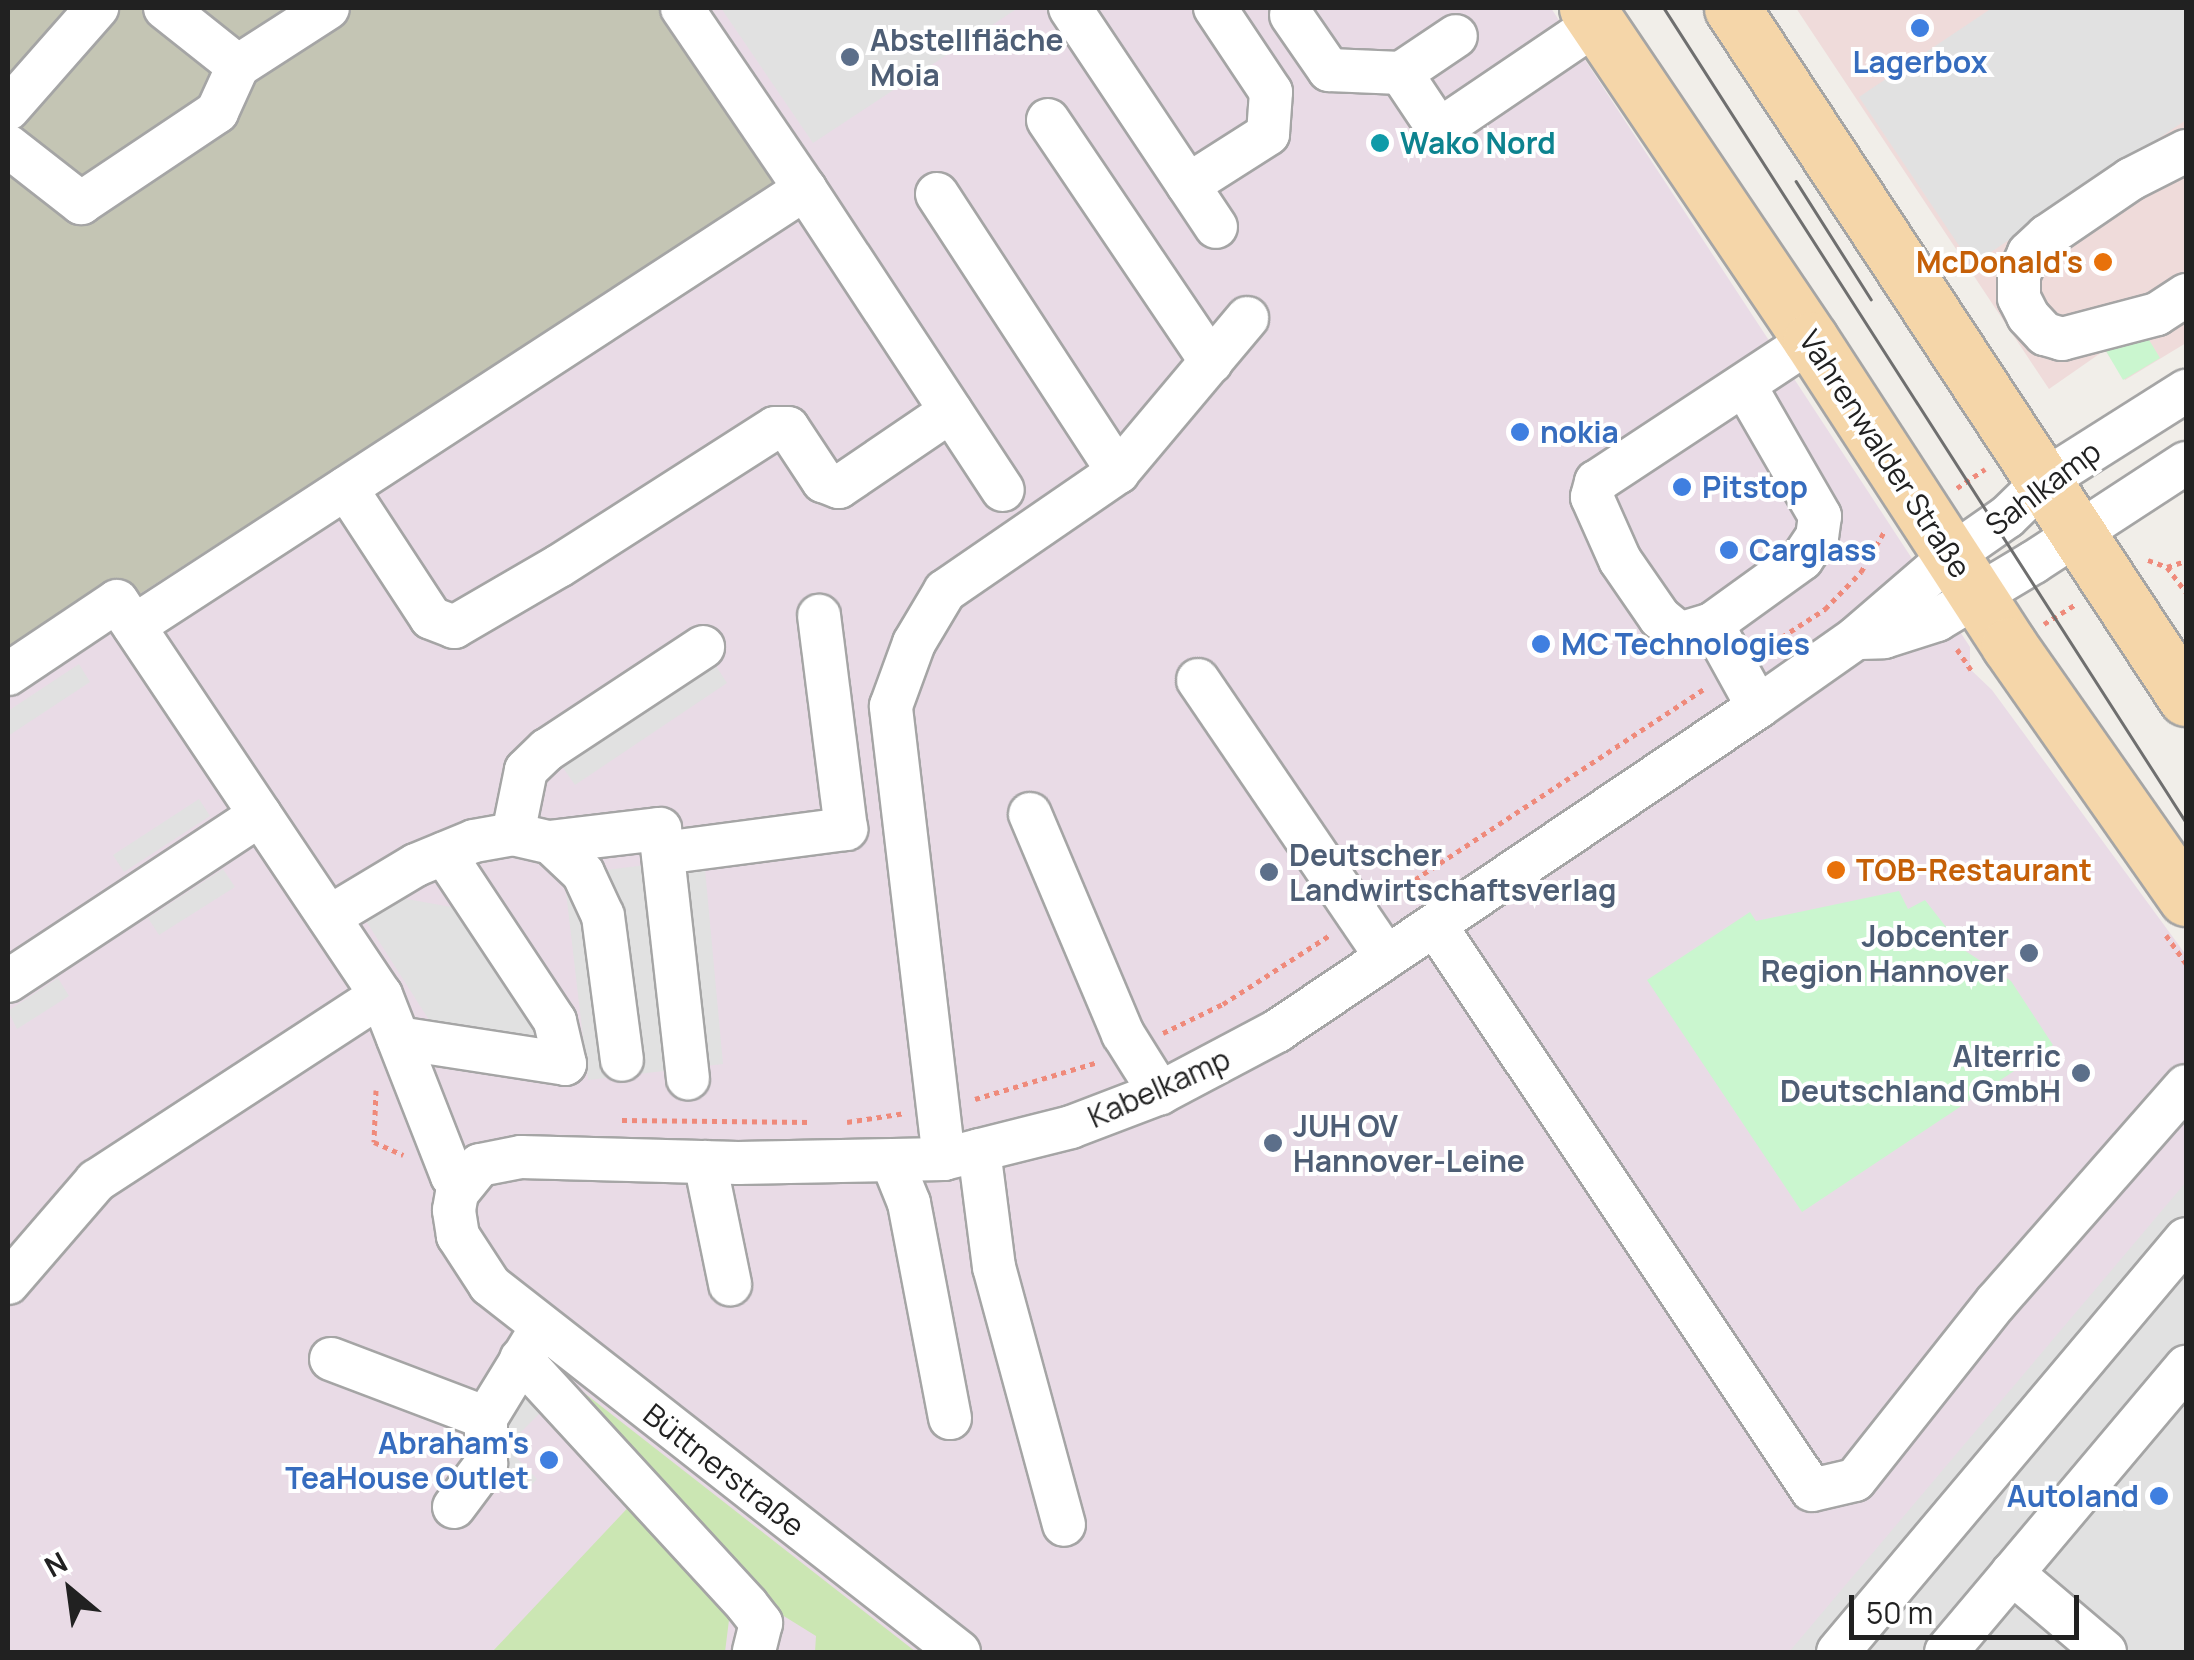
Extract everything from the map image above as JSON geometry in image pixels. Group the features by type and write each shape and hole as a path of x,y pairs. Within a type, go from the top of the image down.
{"main road":[{"path":"1732,8 2077,534 2129,572 2186,698"},
{"name":"Vahrenwalder Straße","path":"1592,16 1811,340 1902,521 1965,576 1989,657 2186,898"}],"street":[{"path":"8,110 98,8"},
{"path":"166,8 238,66"},
{"path":"8,146 81,203 217,112 238,66 328,8"},
{"path":"682,8 1003,490"},
{"path":"1070,8 1216,227"},
{"path":"1188,185 1268,134 1270,92 1215,8"},
{"path":"1293,10 1329,70 1400,74 1456,36"},
{"path":"1400,74 1440,130 1592,16"},
{"path":"1048,120 1211,362"},
{"path":"2186,151 2131,179 2047,236 2029,253 2019,274 2019,298 2028,316 2045,334 2062,338 2156,314 2186,295"},
{"path":"134,626 805,189"},
{"path":"937,194 1118,472"},
{"path":"1064,1525 961,1154 938,1108 891,706 914,643 946,591 1118,472 1247,318"},
{"path":"1745,386 1820,516 1817,537 1802,560 1712,624 1680,634 1660,618 1620,560 1592,497 1596,482 1811,340"},
{"name":"Sahlkamp","path":"1965,576 2007,517 2031,460 2186,391"},
{"path":"346,488 431,618 454,627 560,566 776,428 788,428 824,481 839,487 951,412"},
{"name":"Sahlkamp","path":"1965,576 2077,534 2186,463"},
{"name":"Kabelkamp","path":"464,1184 480,1165 520,1157 704,1162 892,1161 961,1154 1070,1127 1160,1093 1277,1031 1856,638 1884,637 1937,620 1965,576"},
{"path":"8,674 117,601 381,995 452,1176 464,1184"},
{"path":"663,853 846,829 819,616"},
{"path":"1712,624 1758,707"},
{"path":"531,838 526,770 546,750 703,647"},
{"path":"1198,680 1386,957"},
{"path":"8,981 260,814"},
{"path":"1030,814 1086,954 1132,1048 1160,1093"},
{"path":"329,918 474,840 660,829 688,1078"},
{"path":"531,838 584,874 603,916 622,1060"},
{"path":"398,1038 564,1064 556,1021 444,853"},
{"path":"1435,925 1812,1490 1855,1480 1997,1301 2186,1086"},
{"path":"8,1283 96,1181 381,995"},
{"path":"892,1161 910,1202 950,1418"},
{"path":"704,1162 730,1284"},
{"name":"Büttnerstraße","path":"464,1184 454,1210 458,1236 531,1344 761,1624 754,1652"},
{"path":"1838,1652 2186,1239"},
{"path":"454,1507 486,1464 486,1418 531,1344"},
{"name":"Büttnerstraße","path":"531,1344 960,1652"},
{"path":"331,1358 486,1418"},
{"path":"1946,1652 2186,1367"},
{"path":"2012,1573 2104,1652"}],"path":[{"path":"831,1122 938,1108 1068,1074 1223,1004 1825,609 1902,521 1980,474 2031,460"},
{"path":"1989,657 2129,572 2186,561"},
{"path":"2167,567 2186,592"},
{"path":"375,1081 374,1142 408,1156 439,1142"},
{"path":"608,1120 814,1122"}],"shaded area":[{"path":"8,8 1551,8 1970,647 1970,669 1992,690 2186,955 2186,1652 8,1652"},
{"path":"8,8 665,8 785,178 8,679"},
{"name":"Abstellfläche Moia","path":"721,8 1018,8 813,143"},
{"path":"1796,8 2186,8 2186,343 2125,380 2105,350 2049,389"},
{"path":"1992,8 2186,8 2186,120 1972,265 1859,97"},
{"path":"714,663 727,683 575,785 561,765"},
{"path":"79,664 90,682 8,736 8,711"},
{"path":"199,799 210,816 124,872 113,855"},
{"path":"704,858 723,1064 588,1080 564,875"},
{"path":"223,869 235,887 159,935 148,918"},
{"path":"345,888 457,908 551,1055 436,1031"},
{"path":"58,978 69,996 17,1029 8,1011"},
{"path":"2186,1182 2186,1652 1789,1652"},
{"path":"519,1390 541,1412 506,1447 537,1479 522,1494 469,1442"}],"green space":[{"path":"2140,325 2160,358 2123,380 2099,339"},
{"path":"1899,891 1908,909 1925,900 1964,950 2011,981 2053,1045 1802,1212 1647,980 1750,912 1756,921"},
{"path":"560,1374 916,1652 815,1652 816,1636 766,1605 730,1612 725,1652 492,1652 654,1480"}],"tram line":[{"path":"1664,8 2186,822"},
{"path":"1796,181 1871,299"}],"place":[{"name":"Lagerbox","path":"1920,28"},
{"name":"Abstellfläche Moia","path":"850,57"},
{"name":"Wako Nord","path":"1380,143"},
{"name":"McDonald's","path":"2103,262"},
{"name":"nokia","path":"1520,432"},
{"name":"Pitstop","path":"1682,487"},
{"name":"Carglass","path":"1729,550"},
{"name":"MC Technologies","path":"1541,644"},
{"name":"TOB-Restaurant","path":"1836,870"},
{"name":"Deutscher Landwirtschaftsverlag","path":"1269,872"},
{"name":"Jobcenter Region Hannover","path":"2029,953"},
{"name":"Alterric Deutschland GmbH","path":"2081,1073"},
{"name":"JUH OV Hannover-Leine","path":"1273,1143"},
{"name":"Abraham's TeaHouse Outlet","path":"549,1460"},
{"name":"Autoland","path":"2159,1496"}]}
